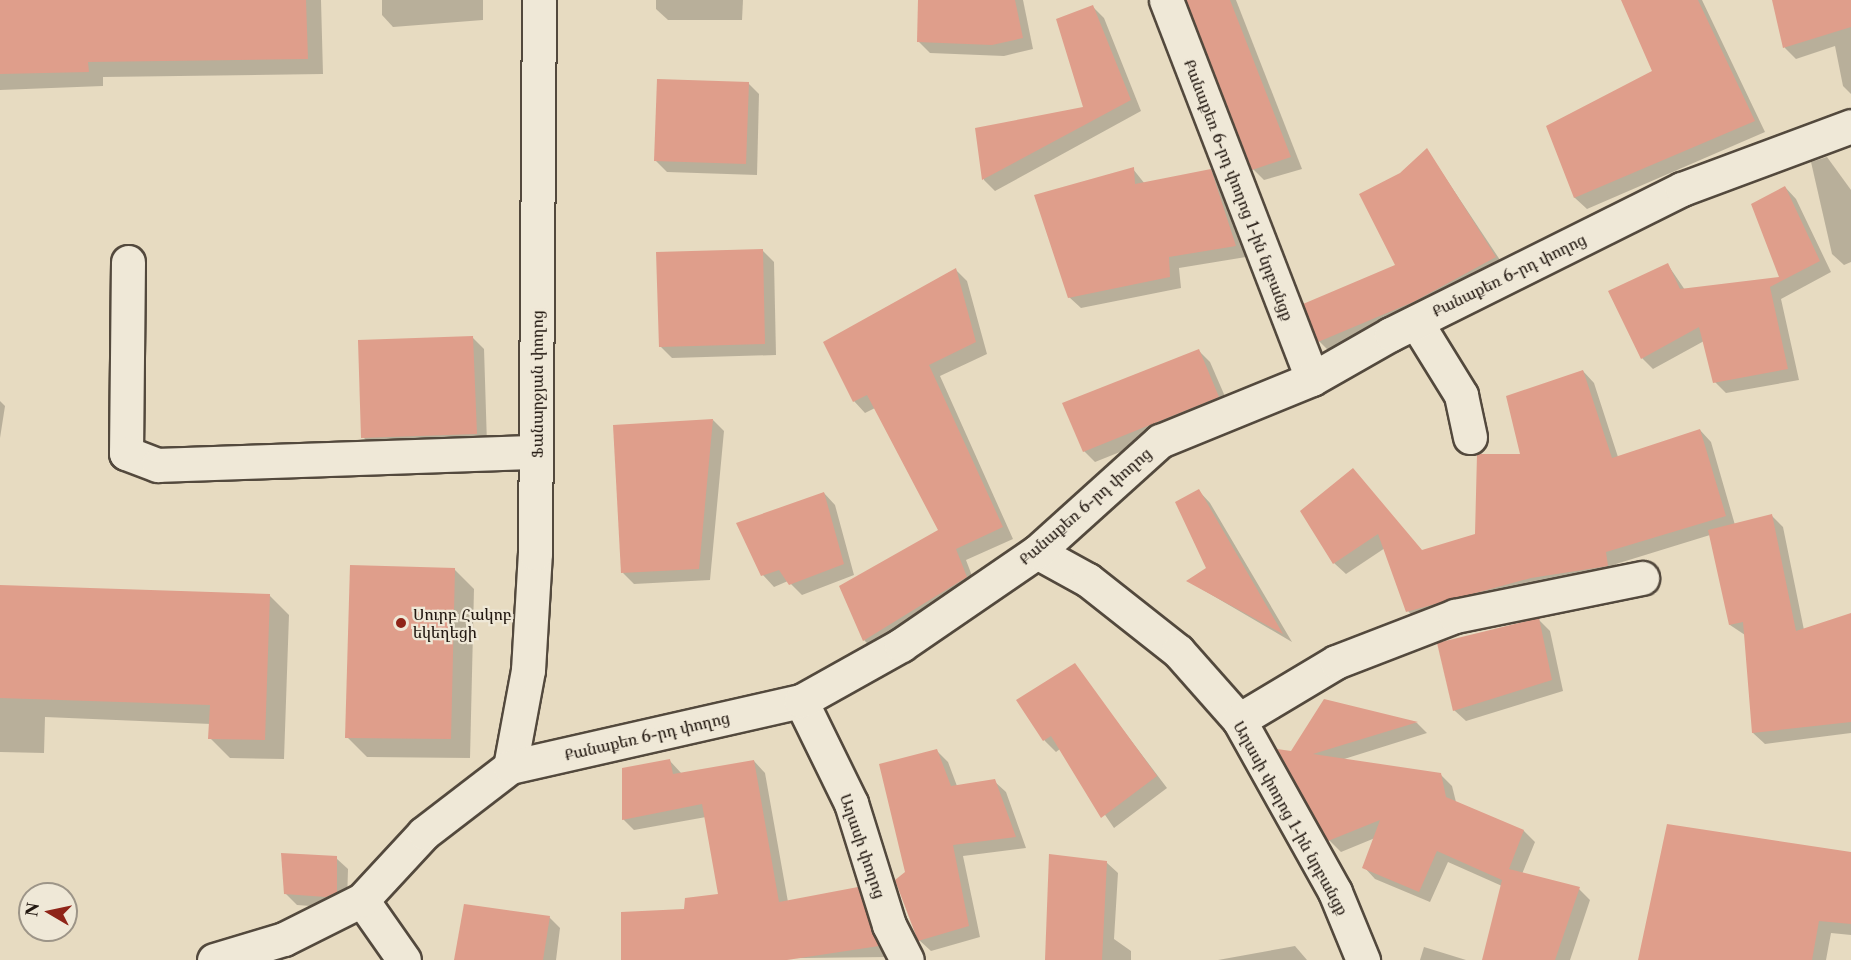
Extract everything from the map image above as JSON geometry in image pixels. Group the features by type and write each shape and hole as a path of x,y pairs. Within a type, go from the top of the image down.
{"street":[{"name":"Ֆանարջյան փողոց","path":"510,767 528,670 536,452 539,0"},
{"name":"Քանաքեռ 6-րդ փողոց 1-ին նրբանցք","path":"1166,0 1312,379"},
{"name":"Քանաքեռ 6-րդ փողոց","path":"214,960 284,939 362,900 424,833 510,767 801,701 902,645 1037,552 1160,441 1312,379 1416,322 1682,189 1851,126"},
{"path":"128,262 126,453 158,465 536,452"},
{"path":"1416,322 1461,395 1470,437"},
{"name":"Աղասի փողոց 1-ին նրբանցք","path":"1037,552 1088,580 1178,651 1239,720 1335,892 1363,960"},
{"path":"1239,720 1336,663 1455,616 1642,578"},
{"name":"Աղասի փողոց","path":"801,701 851,802 889,925 907,960"},
{"path":"362,900 404,960"}],"building":[{"path":"0,0 306,0 308,59 88,62 89,72 0,74"},
{"path":"918,0 1015,0 1023,38 992,45 917,42"},
{"path":"1186,0 1230,0 1291,157 1252,170"},
{"path":"1621,0 1698,0 1755,121 1574,198 1546,126 1652,71"},
{"path":"1772,0 1851,0 1851,27 1783,48"},
{"path":"1093,5 1131,100 982,180 975,128 1083,107 1056,19"},
{"path":"657,79 749,82 746,164 654,161"},
{"path":"1427,148 1496,257 1413,302 1318,342 1303,304 1395,265 1359,194 1400,173"},
{"path":"1134,167 1135,184 1211,169 1236,246 1169,257 1170,277 1068,298 1034,195"},
{"path":"1785,186 1820,261 1770,287 1788,369 1713,383 1699,327 1641,359 1608,291 1668,263 1680,289 1779,277 1751,204"},
{"path":"763,249 765,344 659,347 656,252"},
{"path":"956,268 976,342 929,365 1003,527 956,549 967,577 863,641 839,586 938,530 867,395 853,402 823,342"},
{"path":"473,336 477,434 361,438 358,340"},
{"path":"1199,349 1219,397 1083,452 1062,403"},
{"path":"1583,370 1612,458 1700,429 1726,516 1606,552 1608,566 1531,578 1406,612 1378,534 1333,564 1300,511 1353,468 1422,550 1475,534 1477,454 1520,454 1506,396"},
{"path":"713,419 699,569 621,573 613,425"},
{"path":"1199,489 1283,634 1186,581 1206,568 1175,502"},
{"path":"824,492 844,564 789,585 779,570 761,576 736,523"},
{"path":"1772,514 1796,631 1851,613 1851,722 1752,733 1743,622 1729,625 1708,530"},
{"name":"Սուրբ Հակոբ եկեղեցի","path":"350,565 455,568 451,739 345,738"},
{"path":"0,585 270,594 265,740 208,739 210,705 0,698"},
{"path":"1539,618 1552,680 1453,711 1437,643"},
{"path":"1075,663 1157,776 1101,818 1051,736 1043,741 1016,700"},
{"path":"1324,699 1418,722 1313,754 1441,773 1446,797 1524,830 1509,869 1580,887 1555,960 1482,960 1502,880 1437,851 1419,892 1362,868 1380,820 1328,841 1277,749 1291,751"},
{"path":"937,749 951,786 995,779 1016,837 953,845 969,926 918,941 895,880 905,872 879,764"},
{"path":"670,759 673,774 754,760 779,902 858,887 879,946 787,960 621,960 621,912 684,909 685,898 718,894 702,804 622,820 622,768"},
{"path":"1667,824 1851,852 1851,924 1819,921 1812,960 1638,960"},
{"path":"281,853 337,856 337,892 326,897 284,894"},
{"path":"1049,854 1107,861 1102,960 1045,960"},
{"path":"464,904 550,916 543,960 454,960"}],"place":[{"name":"Սուրբ Հակոբ եկեղեցի","path":"401,623"}]}
